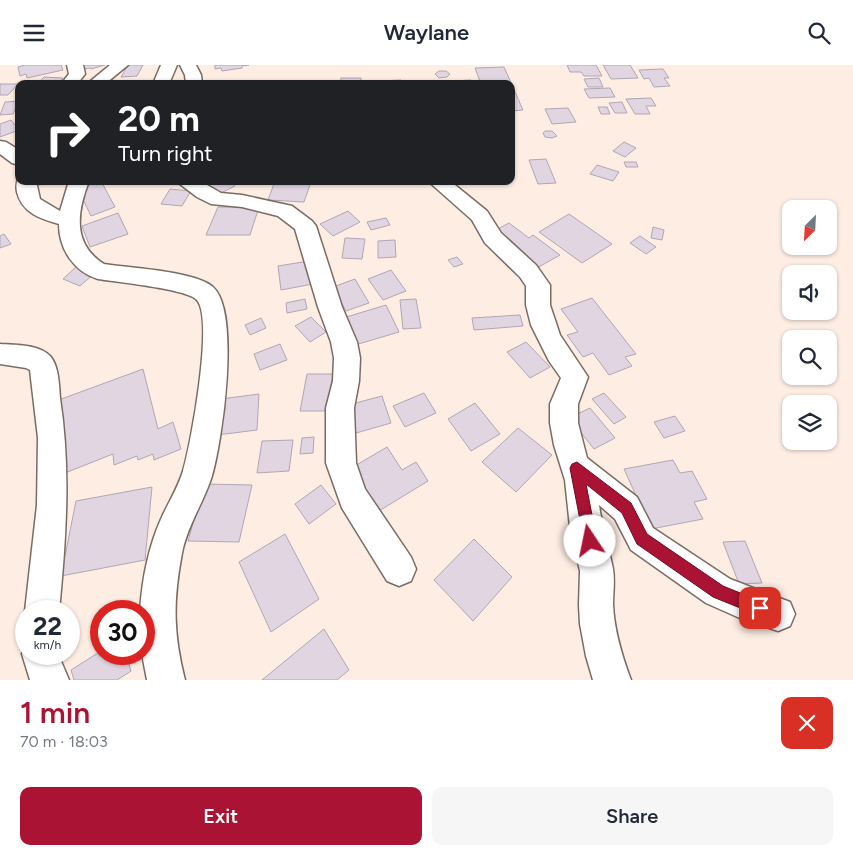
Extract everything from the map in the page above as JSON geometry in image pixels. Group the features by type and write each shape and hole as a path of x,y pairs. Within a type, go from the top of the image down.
{"street":[{"path":"72,80 77,74 75,65"},
{"path":"100,80 120,65"},
{"path":"163,80 169,65"},
{"path":"188,65 193,80"},
{"path":"0,147 15,156"},
{"path":"26,185 29,201 49,214 68,219"},
{"path":"78,185 68,219 68,226 73,244 88,266 98,271 190,285 202,290 210,299 213,311 216,337 207,428 198,473 172,533 158,595 155,630 166,680"},
{"path":"192,185 218,199 242,201 285,211 305,226 330,307 344,342 347,358 346,381 340,408 341,463 353,497 399,569"},
{"path":"443,185 480,216 493,238 528,271 538,285 536,299 544,323 564,363 575,377 564,404 564,423 568,445 580,480 586,527 597,571 596,605 598,624 604,656 612,680"},
{"path":"0,354 32,358 41,364 44,375 52,438 52,505 43,600"},
{"path":"577,468 626,508 642,539 718,591 742,602 778,614"},
{"path":"43,665 46,675 50,680"}],"building":[{"path":"25,65 61,65 63,70 27,78 26,74 20,76 18,67"},
{"path":"83,65 105,65 84,69"},
{"path":"128,65 143,65 137,76 121,77"},
{"path":"215,65 249,65 222,71 221,68 215,69"},
{"path":"567,65 596,65 602,76 584,76 581,72 570,72"},
{"path":"603,65 630,65 638,78 611,79"},
{"path":"504,67 510,80 480,80 475,68"},
{"path":"663,69 669,78 664,78 670,86 654,87 649,78 644,79 639,70"},
{"path":"439,71 446,71 450,74 447,77 439,78 435,74"},
{"path":"44,77 63,78 61,80 41,80"},
{"path":"341,78 361,78 361,80 341,80"},
{"path":"599,78 603,87 588,87 584,79"},
{"path":"0,84 15,84 15,87 8,95 0,95"},
{"path":"610,88 615,97 589,98 584,89"},
{"path":"515,92 523,110 515,111"},
{"path":"651,98 656,106 646,106 650,114 635,114 626,99"},
{"path":"15,101 13,114 0,115 5,102"},
{"path":"622,102 627,113 615,113 609,103"},
{"path":"598,107 607,107 610,114 601,114"},
{"path":"568,108 576,122 552,124 545,109"},
{"path":"11,120 15,125 15,131 0,137 0,124"},
{"path":"545,131 552,131 557,136 552,138 545,137 543,133"},
{"path":"624,142 636,148 625,157 613,151"},
{"path":"546,159 556,183 538,184 529,160"},
{"path":"624,162 636,162 638,167 626,167"},
{"path":"597,165 619,172 613,181 590,174"},
{"path":"90,185 103,185 115,207 91,216 78,189"},
{"path":"206,185 235,186 217,195"},
{"path":"274,185 310,185 304,202 268,200"},
{"path":"170,189 191,191 182,206 161,204"},
{"path":"218,207 259,207 250,235 206,235"},
{"path":"348,211 360,222 333,236 320,224"},
{"path":"118,213 128,234 90,247 82,226"},
{"path":"569,214 612,244 582,263 539,232"},
{"path":"386,218 390,225 371,230 367,222"},
{"path":"509,223 529,238 533,235 560,255 537,268 511,248 515,246 496,230"},
{"path":"653,227 664,230 662,240 651,238"},
{"path":"4,234 11,244 0,248 0,236"},
{"path":"640,236 656,247 646,254 630,243"},
{"path":"345,238 365,239 362,259 342,258"},
{"path":"395,240 396,257 378,258 378,241"},
{"path":"457,257 463,264 454,267 448,260"},
{"path":"309,261 313,284 281,290 278,266"},
{"path":"77,266 95,273 80,286 63,279"},
{"path":"391,270 406,291 383,300 368,279"},
{"path":"355,279 369,303 346,311 333,287"},
{"path":"592,298 636,354 625,357 632,366 609,375 593,353 583,357 567,335 578,332 561,309"},
{"path":"305,299 307,309 287,313 286,303"},
{"path":"416,299 421,328 403,329 400,300"},
{"path":"386,305 399,332 355,345 343,318"},
{"path":"520,315 523,326 474,330 472,318"},
{"path":"311,317 326,332 310,342 295,326"},
{"path":"261,318 266,328 250,335 245,325"},
{"path":"526,342 550,367 530,378 507,352"},
{"path":"280,344 287,360 260,370 254,354"},
{"path":"143,369 158,429 173,422 181,449 154,460 153,454 138,460 137,456 114,465 113,454 65,473 56,401"},
{"path":"307,374 333,374 327,411 300,411"},
{"path":"424,393 436,413 405,427 393,406"},
{"path":"604,393 626,417 614,424 592,399"},
{"path":"259,394 257,430 217,435 221,399"},
{"path":"382,396 391,423 356,433 348,405"},
{"path":"475,403 500,434 471,451 448,419"},
{"path":"590,408 615,438 594,449 569,418"},
{"path":"675,416 685,431 664,438 654,422"},
{"path":"518,428 552,455 516,492 482,462"},
{"path":"314,437 313,453 300,454 302,438"},
{"path":"293,440 289,471 257,473 262,441"},
{"path":"387,447 402,470 416,462 428,481 374,514 348,470"},
{"path":"673,460 680,473 692,471 707,499 694,502 703,519 651,529 624,469"},
{"path":"204,484 252,485 239,542 188,541"},
{"path":"321,485 336,504 309,524 295,504"},
{"path":"152,487 145,560 61,576 76,501"},
{"path":"285,534 319,599 271,632 239,562"},
{"path":"474,539 512,577 473,621 434,580"},
{"path":"745,541 762,583 739,584 723,542"},
{"path":"324,629 349,670 337,680 262,680"},
{"path":"90,658 90,665 129,665 131,671 117,680 74,680 71,670"}],"route":[{"path":"590,541 577,468 626,508 642,539 718,591 760,608"}]}
